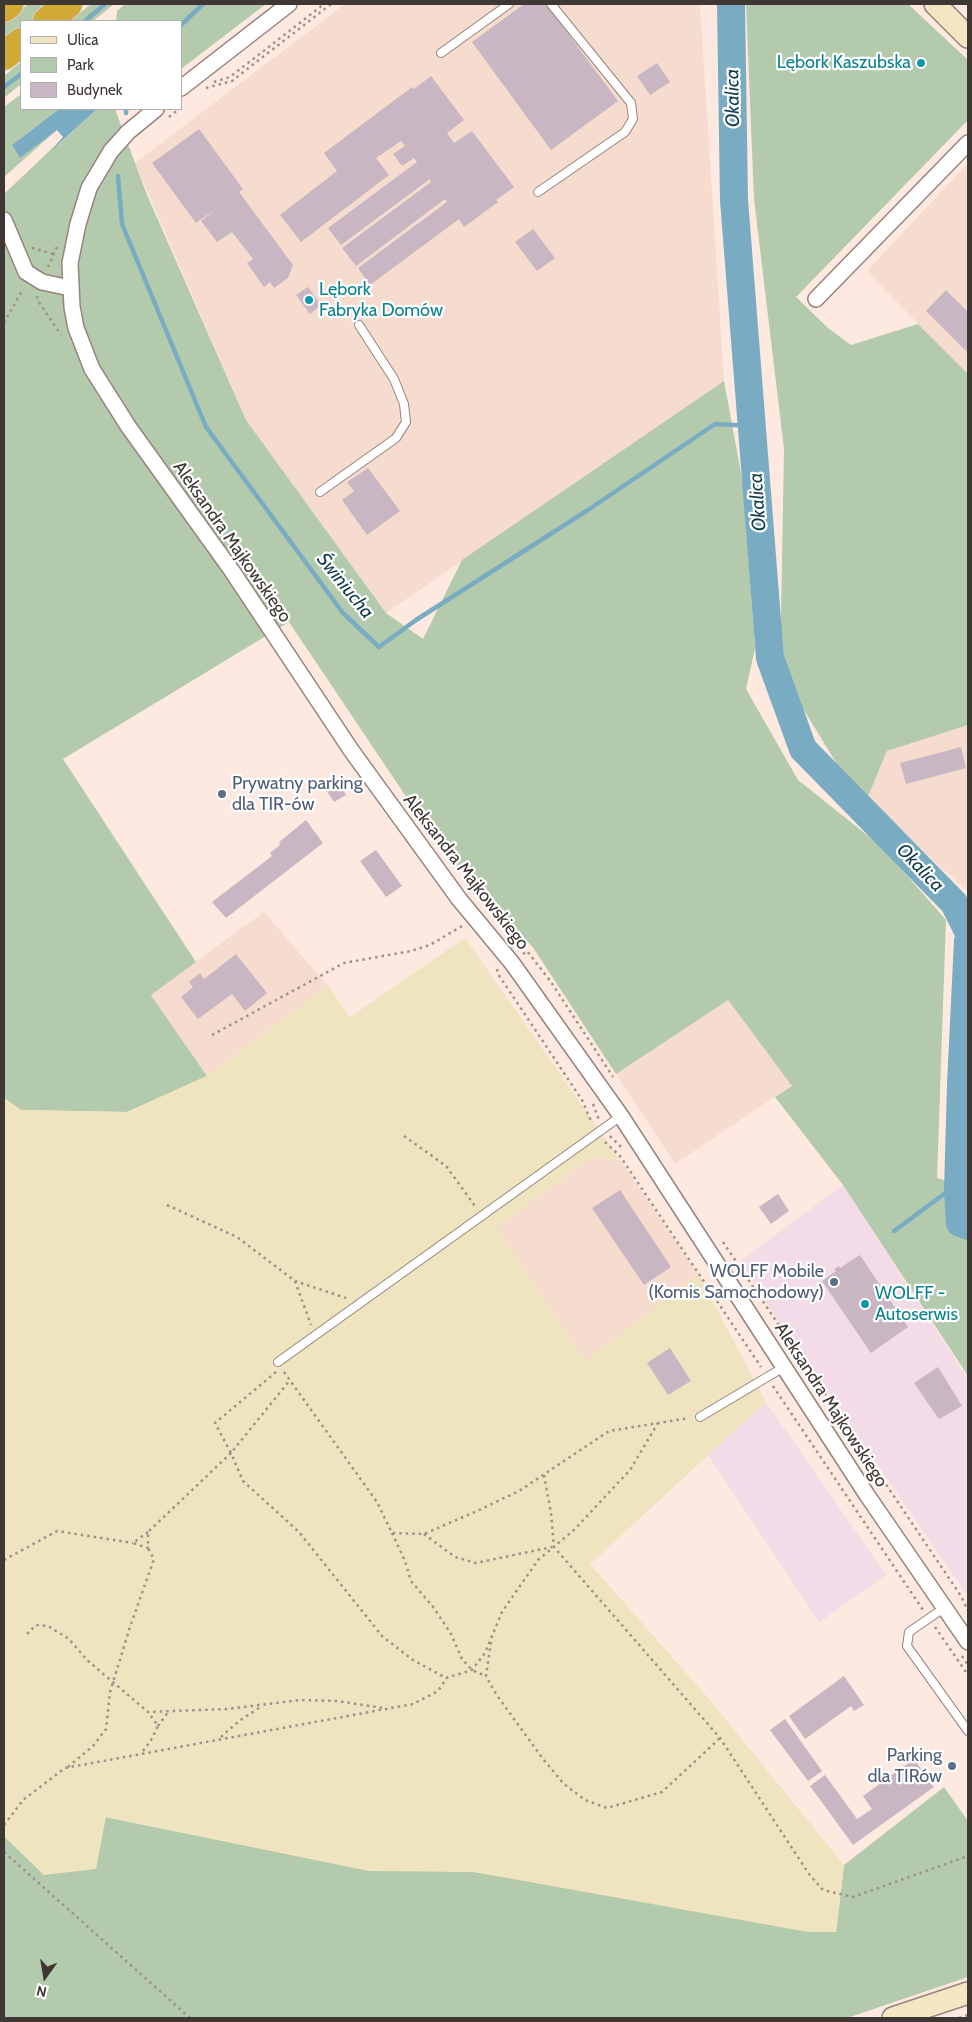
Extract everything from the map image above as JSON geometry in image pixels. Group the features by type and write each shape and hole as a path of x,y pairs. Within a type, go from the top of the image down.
{"highway":[{"path":"4,8 9,4"},
{"path":"48,20 68,4"},
{"path":"4,56 20,43"}],"main road":[{"path":"935,4 968,36"},
{"path":"893,2018 968,1993"}],"street":[{"path":"182,87 289,4"},
{"name":"Aleksandra Majkowskiego","path":"155,110 128,132 97,172 83,206 71,258 70,288 76,328 92,369 103,389 232,571 351,750 474,918 518,970 621,1116 867,1496 968,1642"},
{"path":"816,300 968,143"},
{"path":"4,220 23,266 32,277 50,285 70,288"}],"lane":[{"path":"441,53 509,4"},
{"path":"538,192 625,132 634,119 631,102 551,4"},
{"path":"320,492 396,438 406,422 404,404 394,379 359,325"},
{"path":"278,1362 621,1116"},
{"path":"700,1416 784,1367"},
{"path":"944,1608 909,1632 907,1646 968,1731"}],"path":[{"path":"200,91 232,80 331,4"},
{"path":"12,242 71,258"},
{"path":"4,323 22,289"},
{"path":"212,1034 344,963 411,951 430,945 474,918"},
{"path":"404,1136 446,1166 482,1216"},
{"path":"167,1205 237,1237 296,1281 360,1303"},
{"path":"296,1281 316,1335"},
{"path":"446,1678 413,1660 382,1636 299,1532 243,1481 231,1453 214,1423 281,1367 377,1502 405,1561 411,1582 434,1608 451,1634 462,1659 472,1670 486,1676"},
{"path":"133,1543 148,1532 231,1453 290,1380"},
{"path":"392,1533 424,1534 519,1492 609,1431 700,1416"},
{"path":"68,1767 413,1704 438,1691 446,1678 472,1670 485,1653 507,1605 538,1560 575,1529 630,1470 658,1423"},
{"path":"544,1475 551,1513 554,1547 720,1738 809,1874 823,1890 853,1897 968,1856"},
{"path":"4,1560 57,1530 133,1543 148,1548"},
{"path":"4,1825 23,1800 93,1746 106,1729 113,1682 154,1559 148,1548 148,1532"},
{"path":"424,1534 455,1557 476,1563 554,1547"},
{"path":"27,1634 36,1625 48,1626 69,1639 88,1660 148,1712 158,1726"},
{"path":"492,1635 486,1676 496,1694 564,1784 585,1800 608,1808 662,1792 720,1738"},
{"path":"148,1712 264,1705 300,1700 337,1701 387,1708"},
{"path":"220,1738 239,1721 264,1705"},
{"path":"142,1752 168,1712"},
{"path":"4,1852 190,2018"},
{"path":"959,2018 968,2015"}],"shaded area":[{"path":"345,4 700,4 724,381 386,613 246,420 135,163"},
{"path":"968,163 968,374 869,274 869,269"},
{"path":"968,725 968,892 867,799 887,751"},
{"path":"264,912 328,986 207,1076 151,994"},
{"path":"727,999 792,1085 675,1164 616,1074"},
{"path":"594,1156 620,1160 698,1274 586,1362 496,1227"},
{"path":"843,1185 968,1379 968,1596 783,1329 740,1261"},
{"path":"766,1402 886,1575 819,1622 708,1455"}],"green space":[{"path":"28,4 51,4 32,20 20,20 20,30 4,43 4,24"},
{"path":"91,4 114,4 94,20 71,20"},
{"path":"125,4 266,4 182,68 182,20 116,20 117,11"},
{"path":"746,4 908,4 968,60 968,120 796,297 828,328 851,345 918,324 968,374 968,725 887,751 867,799 843,774 780,671 784,449 754,199"},
{"path":"20,63 20,85 4,98 4,76"},
{"path":"20,95 20,110 58,110 12,145 20,157 57,130 4,177 4,107"},
{"path":"96,110 115,110 147,195 246,420 386,613 423,639 462,560 724,381 743,484 755,648 746,689 798,780 882,847 946,920 937,1178 968,1187 968,1376 843,1185 775,1097 792,1086 728,1000 616,1074 532,946 474,889 411,804 289,622 63,759 196,962 151,995 207,1076 127,1112 21,1110 4,1098 4,229 17,239 4,208 4,194 64,137 56,147"},
{"path":"944,1787 968,1821 968,1977 847,2018 4,2018 4,1836 44,1875 105,1817 356,1868 474,1872 836,1932 844,1865"}],"sand":[{"path":"465,938 620,1160 594,1156 497,1227 586,1361 698,1274 766,1402 590,1564 709,1699 844,1865 836,1932 808,1932 474,1872 369,1871 106,1817 96,1869 44,1875 4,1836 4,1098 21,1110 127,1112 207,1076 328,986 350,1017"}],"water":[{"path":"58,110 96,110 51,151 63,137 57,130 20,158 12,145"}],"building":[{"path":"524,4 546,4 618,101 551,150 472,42"},
{"name":"Lębork Kaszubska","path":"921,55 929,63 920,71 912,63"},
{"path":"657,63 670,82 650,95 637,76"},
{"path":"431,76 464,120 447,133 454,143 472,131 514,187 496,200 498,202 464,227 459,219 370,285 358,268 447,202 445,199 356,266 342,248 431,182 430,179 341,245 328,228 417,162 414,158 402,166 393,154 405,146 401,141 376,158 389,175 301,242 280,215 337,171 324,153 412,87 414,89"},
{"path":"199,129 243,189 239,192 293,265 288,278 274,288 270,282 264,287 247,263 253,259 232,232 217,242 201,221 216,209 196,223 152,163"},
{"path":"533,229 555,258 537,271 515,242"},
{"name":"Lębork Fabryka Domów","path":"308,287 321,305 310,314 296,295"},
{"path":"946,290 968,312 968,353 926,311"},
{"path":"368,468 400,511 367,535 342,500 354,491 347,482"},
{"path":"961,747 966,768 906,784 900,763"},
{"path":"336,779 346,795 334,802 324,787"},
{"path":"306,820 323,843 226,918 212,902 272,856 270,853 280,845 279,842"},
{"path":"376,850 402,886 386,897 360,861"},
{"path":"236,954 267,993 245,1011 232,994 198,1019 181,997 193,987 189,982 200,973 204,979"},
{"path":"620,1190 671,1267 644,1285 592,1208"},
{"path":"778,1194 789,1211 771,1224 759,1207"},
{"name":"WOLFF - Autoserwis","path":"860,1255 908,1327 871,1353 822,1281 836,1271 834,1269 839,1266 840,1268"},
{"path":"670,1348 691,1381 668,1395 647,1363"},
{"path":"938,1367 962,1406 939,1419 914,1383"},
{"path":"844,1676 864,1705 854,1711 851,1706 805,1739 789,1716"},
{"path":"785,1719 822,1771 808,1781 770,1730"},
{"path":"914,1759 934,1787 853,1845 810,1786 825,1775 857,1819 872,1809 863,1796"}],"waterway":[{"path":"86,20 105,4"},
{"name":"Świniucha","path":"182,24 203,4"},
{"name":"Okalica","path":"731,4 734,200 770,658 803,749 954,903 968,931"},
{"path":"4,87 20,75"},
{"name":"Świniucha","path":"118,176 122,224 206,427 343,613 379,647 416,620 588,510 715,424 752,426"},
{"name":"Okalica","path":"968,941 958,1191 960,1223 968,1226"},
{"path":"894,1231 959,1183"}],"place":[{"name":"Lębork Kaszubska","path":"921,63"},
{"name":"Lębork Fabryka Domów","path":"309,300"},
{"name":"Prywatny parking dla TIR-ów","path":"222,794"},
{"name":"WOLFF Mobile (Komis Samochodowy)","path":"834,1282"},
{"name":"WOLFF - Autoserwis","path":"865,1304"},
{"name":"Parking dla TIRów","path":"952,1766"}]}
